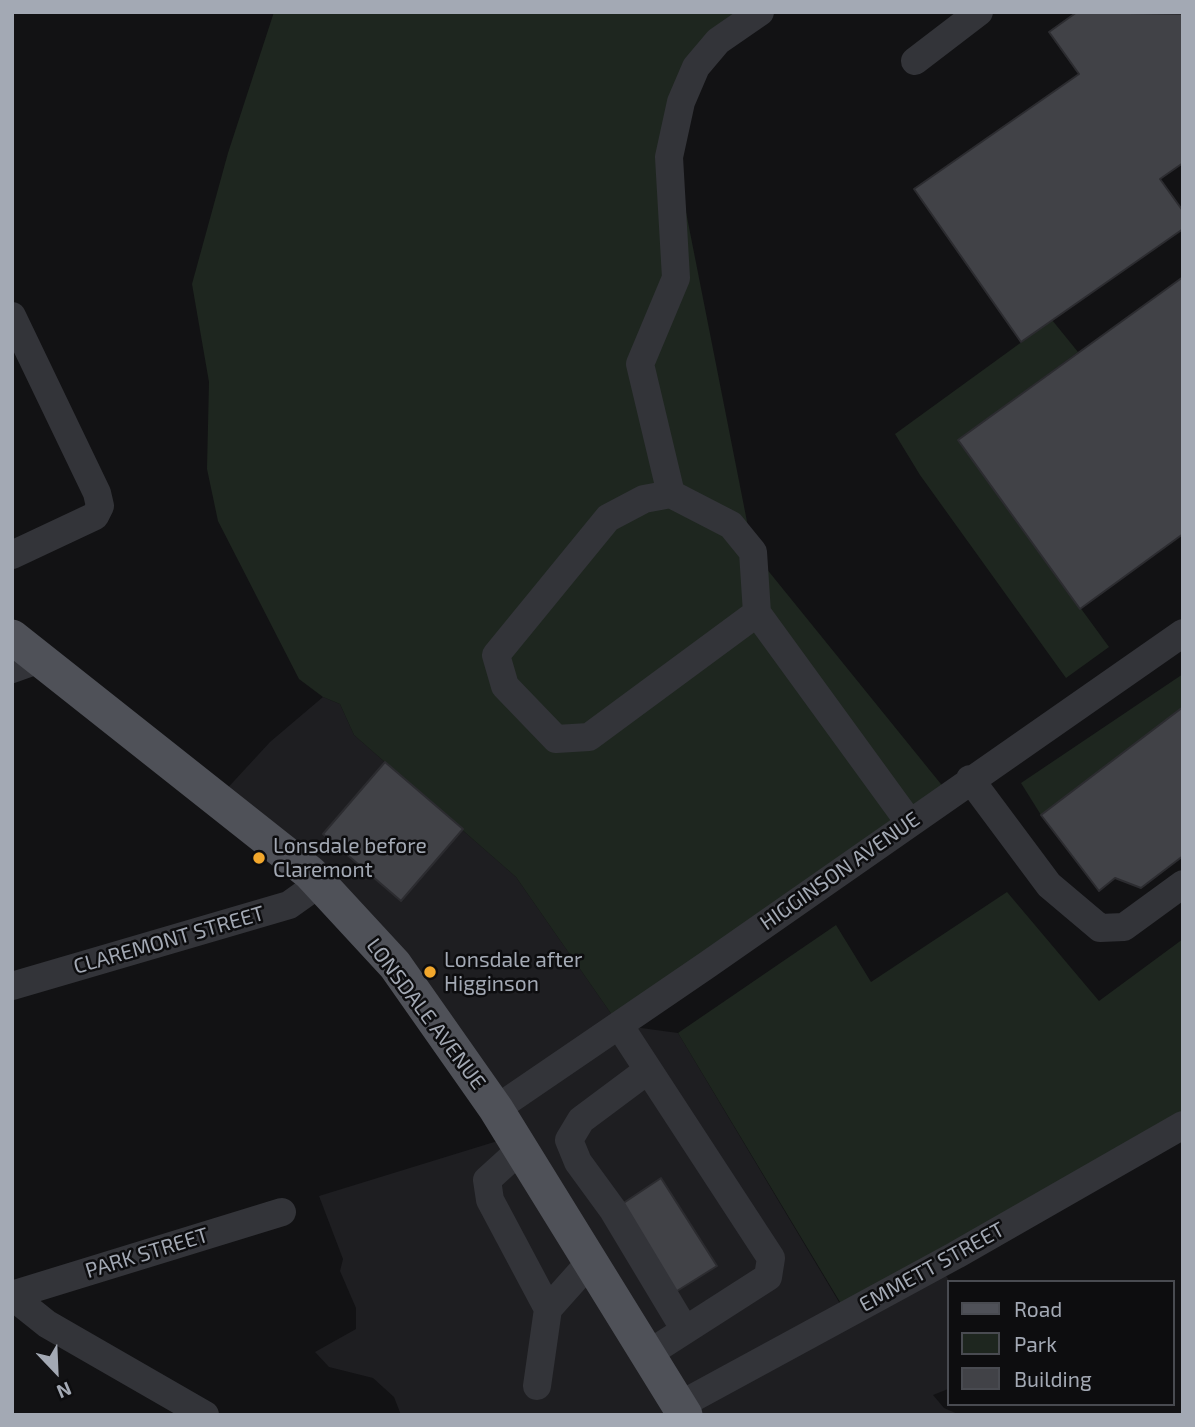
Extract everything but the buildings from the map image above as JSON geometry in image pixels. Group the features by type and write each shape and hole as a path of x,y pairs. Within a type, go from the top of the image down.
{"main road":[{"name":"LONSDALE AVENUE","path":"12,638 26,664 320,883 395,965 496,1109 683,1410"}],"street":[{"path":"671,494 640,364 676,278 669,157 681,102 696,67 718,41 760,12"},
{"path":"915,61 979,12"},
{"path":"12,316 97,493 100,506 95,516 12,555"},
{"path":"757,613 589,737 556,739 505,686 496,654 608,518 644,499 671,494 731,525 753,552 757,613 909,822"},
{"name":"HIGGINSON AVENUE","path":"496,1109 1183,633"},
{"path":"970,779 1049,885 1100,928 1124,927 1183,884"},
{"name":"CLAREMONT STREET","path":"12,986 289,905 320,883"},
{"path":"619,1026 771,1258 768,1278 648,1354"},
{"path":"648,1070 580,1120 569,1140 578,1162 613,1210 685,1330"},
{"name":"EMMETT STREET","path":"683,1410 1183,1125"},
{"path":"520,1150 487,1180 490,1200 548,1309"},
{"name":"PARK STREET","path":"12,1295 282,1212"},
{"path":"537,1386 548,1309 590,1262"},
{"path":"12,1295 47,1324 205,1415"}],"shaded area":[{"path":"323,697 340,704 354,735 516,877 619,1025 678,1033 842,1307 937,1261 949,1280 946,1280 946,1390 933,1395 944,1408 960,1415 401,1415 394,1397 373,1378 329,1367 315,1352 356,1329 356,1308 340,1271 343,1259 319,1196 504,1139 471,1075 223,793 270,742"}],"green space":[{"path":"274,12 760,12 718,41 669,157 685,207 753,552 949,794 619,1025 516,877 354,735 340,704 323,697 299,679 218,521 207,469 209,382 192,284 228,153"},
{"path":"1052,320 1078,352 958,440 1109,647 1066,678 920,475 895,434"},
{"path":"1183,674 1183,707 1041,815 1021,783"},
{"path":"1007,892 1099,1001 1183,939 1183,1119 843,1307 678,1033 836,925 871,982"}],"place":[{"name":"Lonsdale before Claremont","path":"259,858"},
{"name":"Lonsdale after Higginson","path":"430,972"}]}
